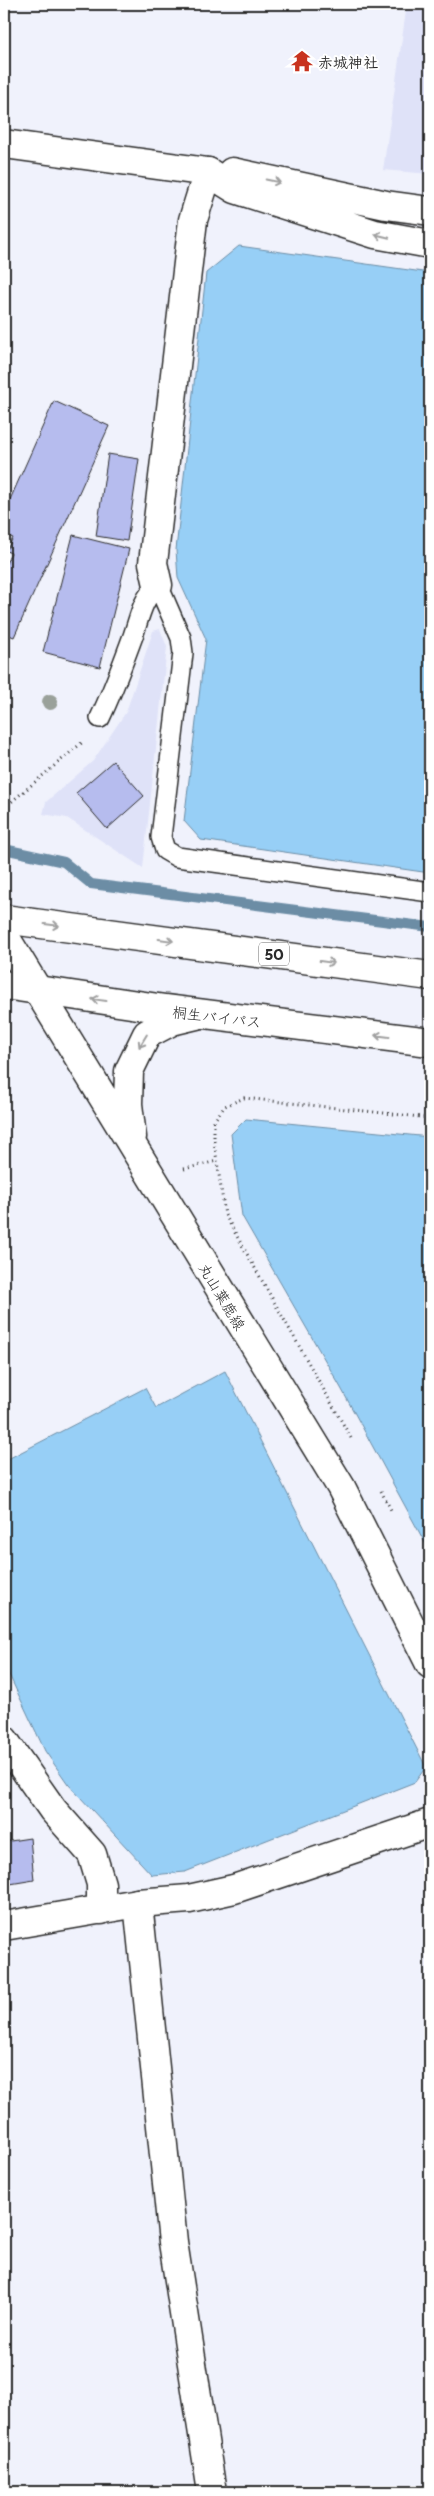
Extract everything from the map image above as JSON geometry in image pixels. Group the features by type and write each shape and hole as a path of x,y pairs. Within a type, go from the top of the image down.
{"main road":[{"path":"4,144 208,172 235,172 386,206 430,211"},
{"path":"208,172 235,189 375,234 430,244"},
{"path":"158,585 153,563 193,220 208,172"},
{"name":"50","path":"4,919 430,976"},
{"name":"丸山葉鹿線","path":"4,935 40,991 341,1487 430,1664"},
{"name":"桐生バイパス","path":"4,985 201,1014 430,1042"},
{"path":"132,1145 128,1088 129,1072 135,1056 147,1034 172,1020 201,1014"},
{"path":"4,1740 53,1810 92,1854 101,1884 101,1910"},
{"path":"4,1926 138,1903 189,1899 234,1889 430,1823"},
{"path":"138,1903 173,2242 212,2492"}],"lane":[{"path":"100,718 134,634 141,608 149,593 158,585 181,638 183,653 162,838 165,850 177,857 430,892"}],"path":[{"path":"4,808 87,739 100,718"},
{"path":"354,1443 225,1215 217,1161 214,1121 225,1106 244,1098 430,1118"},
{"path":"182,1170 217,1161"},
{"path":"378,1486 391,1512"}],"shaded area":[{"path":"407,4 430,4 430,174 383,170"},
{"path":"160,629 167,647 143,868 67,818 43,814 46,802 93,761 126,712 153,631"}],"water":[{"path":"239,246 430,273 430,873 201,840 184,821 206,639 178,578 176,550 206,273"},
{"path":"246,1119 430,1137 430,1552 341,1388 242,1216 231,1134"},
{"path":"225,1371 426,1767 415,1782 185,1872 152,1875 68,1784 45,1751 4,1664 4,1461 145,1388 156,1408"}],"building":[{"path":"54,401 109,426 14,637 4,633 4,568 11,553 6,551 13,538 4,534 4,513"},
{"path":"108,454 139,459 127,541 96,536"},
{"path":"73,535 129,549 100,667 43,652"},
{"path":"113,761 144,796 107,829 76,793"},
{"path":"30,1838 34,1880 4,1885 4,1842"}],"waterway":[{"path":"4,849 64,862 91,884 430,927"}],"place":[{"name":"赤城神社","path":"302,61"}]}
